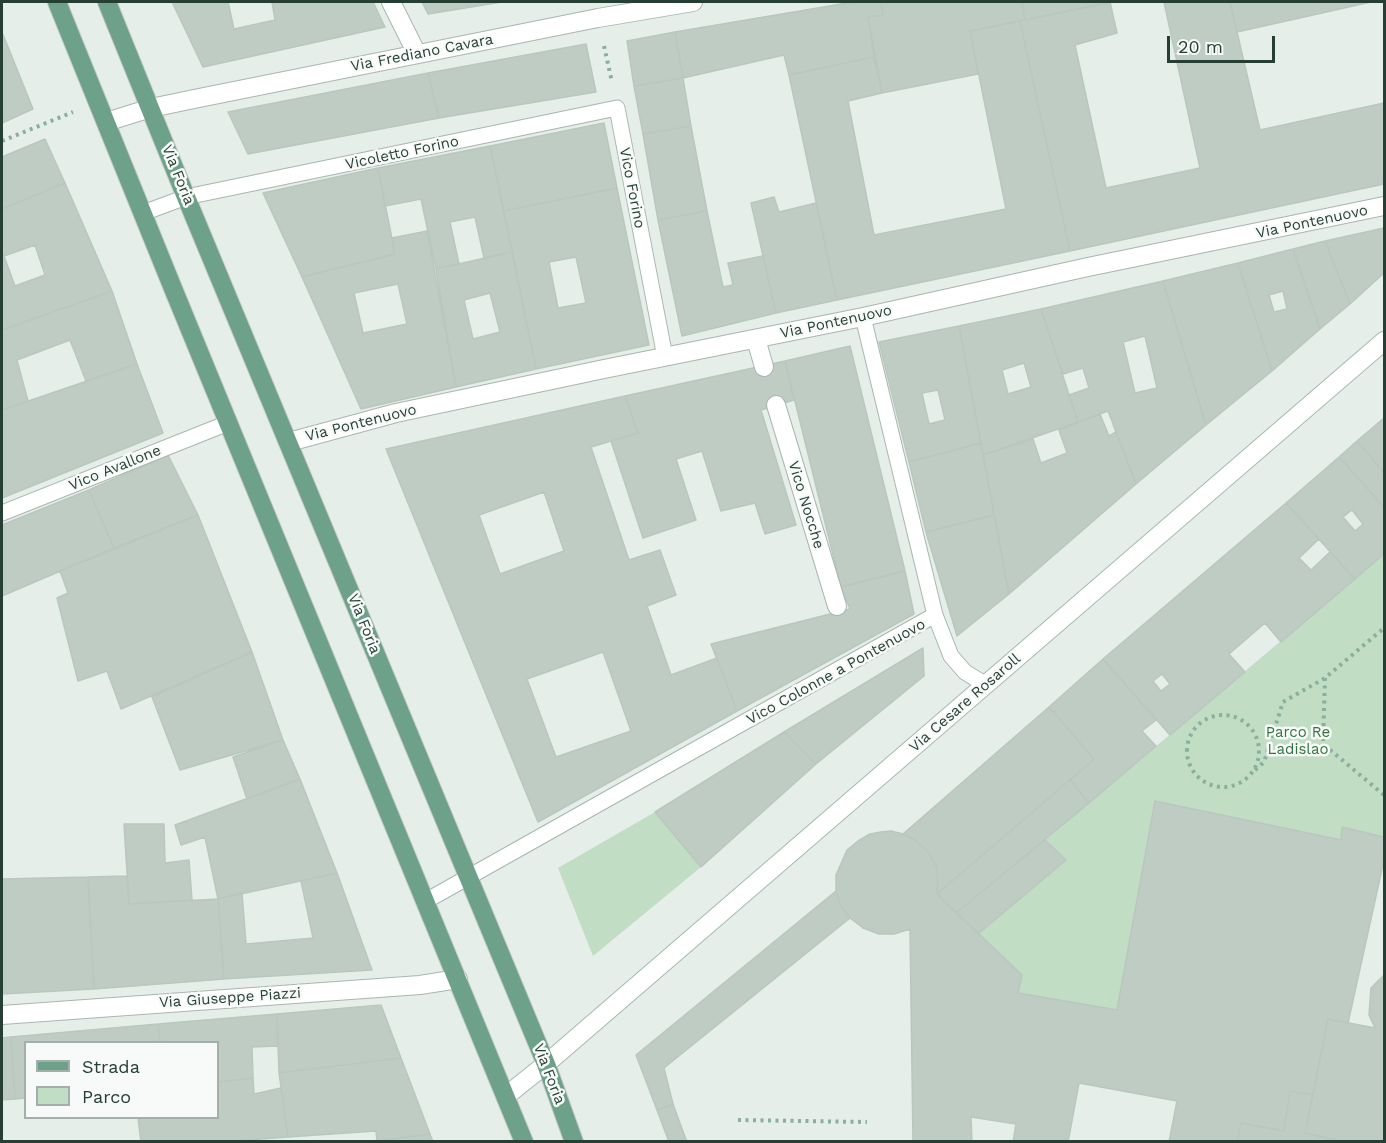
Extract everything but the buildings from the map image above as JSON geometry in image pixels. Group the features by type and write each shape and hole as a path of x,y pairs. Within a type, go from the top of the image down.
{"main road":[{"path":"57,2 524,1142"},
{"name":"Via Foria","path":"107,2 546,1064 574,1142"}],"street":[{"path":"391,2 417,54"},
{"name":"Via Frediano Cavara","path":"152,108 598,18 623,8 693,2"},
{"path":"106,122 152,108"},
{"name":"Via Pontenuovo","path":"289,442 396,414 1384,206"},
{"path":"756,339 764,366"},
{"name":"Via Cesare Rosaroll","path":"506,1096 546,1064 1384,341"},
{"name":"Vico Nocche","path":"776,405 837,606"},
{"name":"Via Giuseppe Piazzi","path":"2,1015 396,987 458,980"}],"lane":[{"name":"Vicoletto Forino","path":"143,213 186,197 618,108"},
{"name":"Vico Forino","path":"618,108 664,357"},
{"name":"Vico Colonne a Pontenuovo","path":"424,902 935,615 863,317"},
{"name":"Vico Avallone","path":"2,513 228,423"},
{"path":"935,615 951,656 965,672 986,685"}],"path":[{"path":"598,18 618,108"},
{"path":"2,141 99,101"},
{"path":"1253,772 1259,752 1258,742 1254,731 1238,718 1228,714 1217,715 1198,724 1190,734 1186,745 1186,758 1190,769 1198,778 1208,785 1220,788 1244,781 1264,762 1283,702 1325,678 1384,628"},
{"path":"1325,678 1323,744 1384,795"},
{"path":"738,1120 867,1122"}],"green space":[{"name":"Parco Re Ladislao","path":"1384,554 1384,837 1343,827 1341,840 1155,801 1117,1010 1018,993 978,934 1065,861 1045,840"},
{"path":"655,812 701,867 593,956 558,868"}],"tunnel":[{"path":"764,367 776,405"}]}
